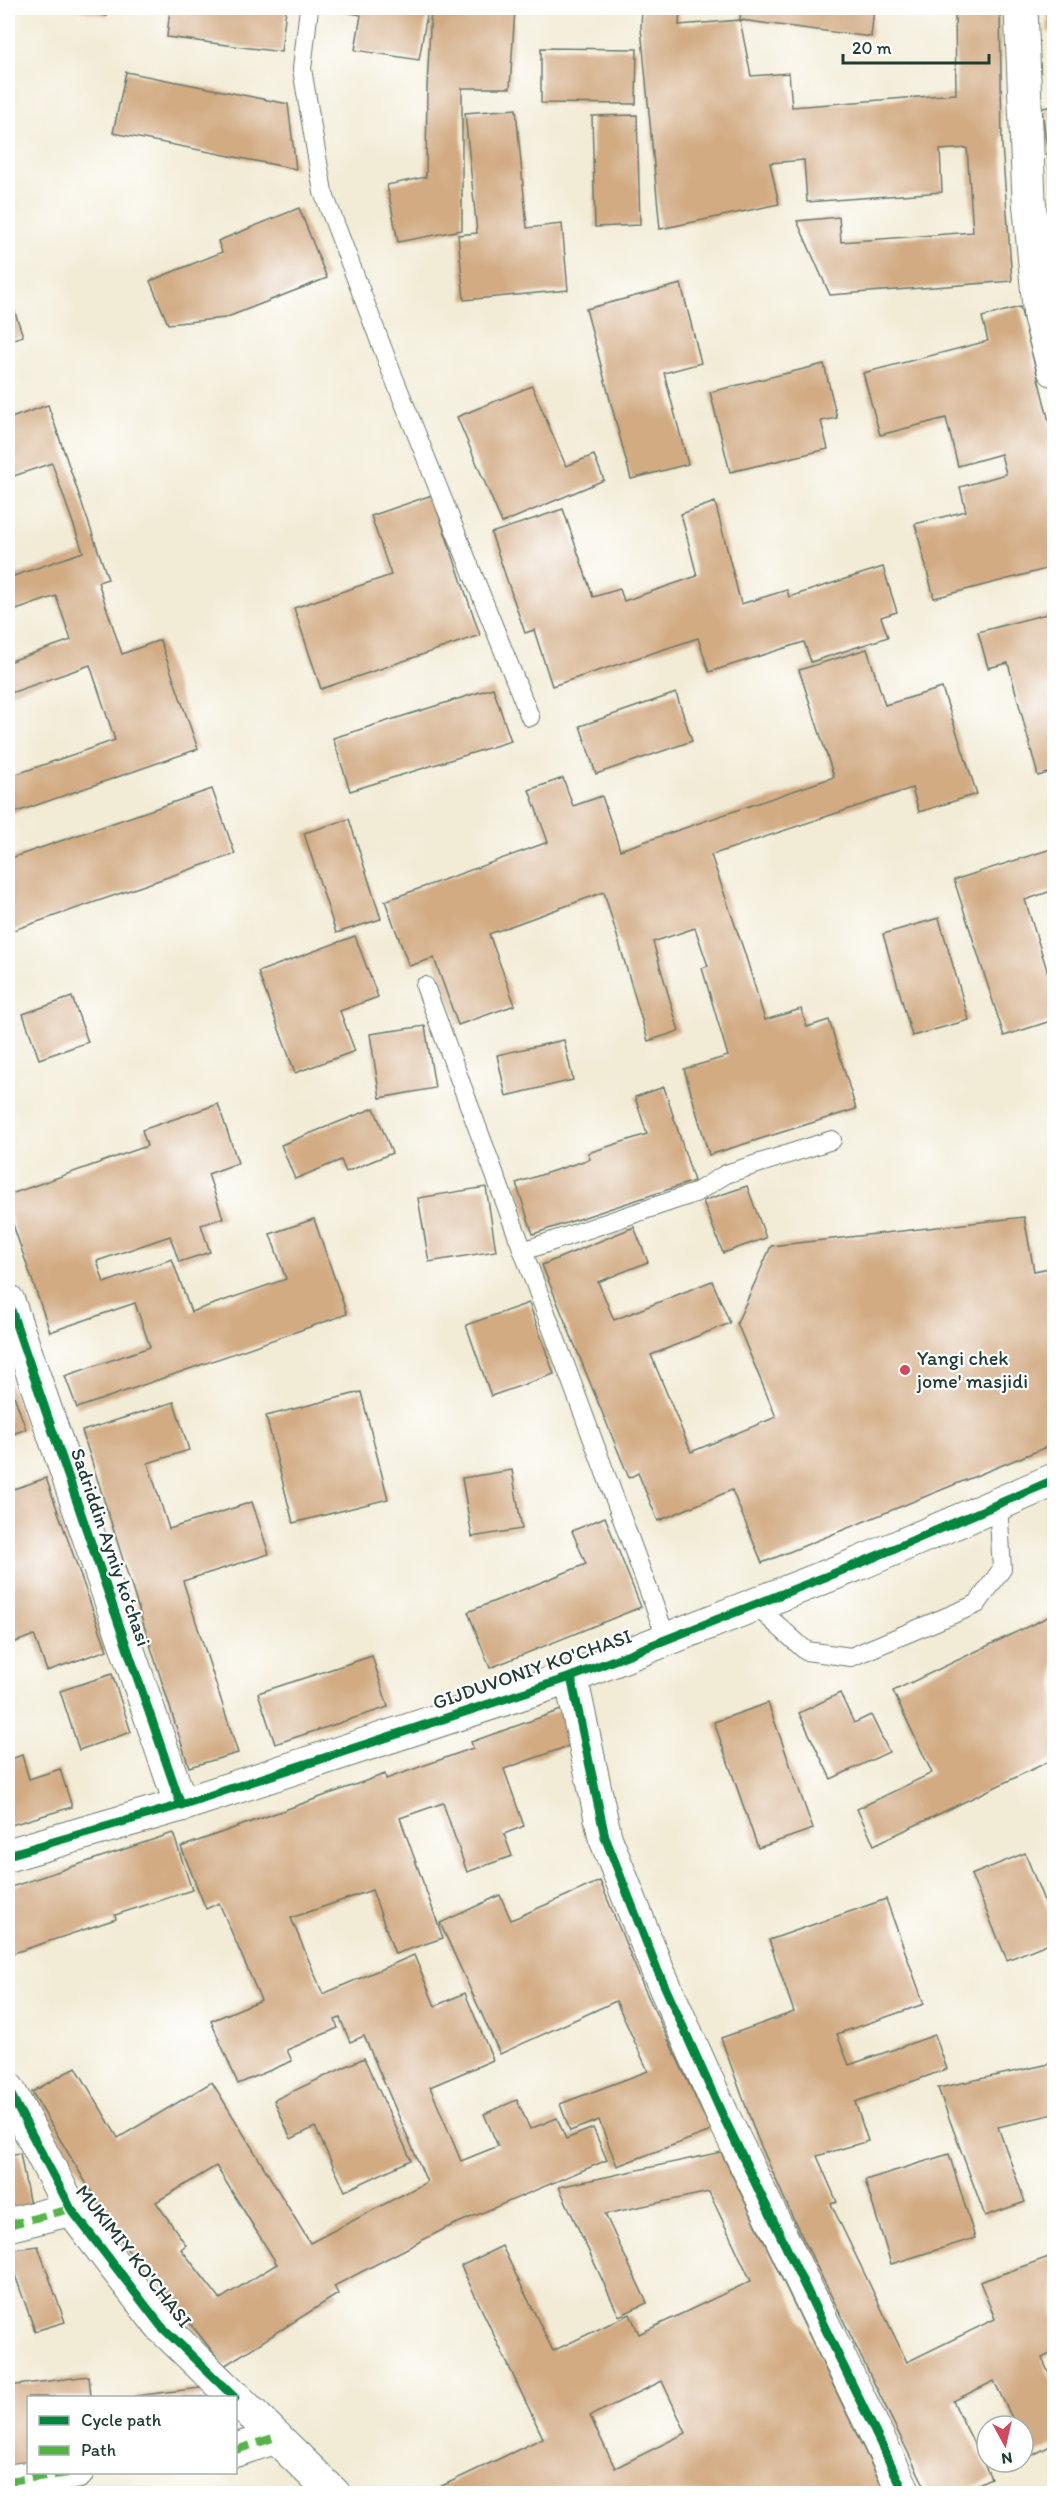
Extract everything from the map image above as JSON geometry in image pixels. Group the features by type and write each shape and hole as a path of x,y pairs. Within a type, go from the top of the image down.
{"street":[{"path":"1021,8 1030,211 1040,317 1054,370"},
{"name":"Sadriddin Ayniy koʻchasi","path":"8,1301 181,1805"},
{"name":"GIJDUVONIY KO'CHASI","path":"8,1855 181,1805 571,1677 755,1605 1054,1480"},
{"path":"571,1677 605,1837 657,1969 722,2114 905,2493"},
{"name":"MUKIMIY KO'CHASI","path":"8,2089 71,2209 161,2326 233,2396"},
{"path":"8,2226 71,2209"},
{"name":"MUKIMIY KO'CHASI","path":"237,2400 334,2493"},
{"path":"237,2450 276,2437"},
{"path":"8,2481 62,2474"}],"lane":[{"path":"309,8 302,69 323,192 390,368 530,717"},
{"path":"425,987 668,1640"},
{"path":"523,1251 695,1193 726,1174 832,1140"},
{"path":"755,1605 806,1652 851,1657 977,1604 1002,1569 998,1504"}],"building":[{"path":"68,8 109,8 107,16"},
{"path":"170,8 286,8 281,52 167,37"},
{"path":"331,8 428,8 419,60 355,50 361,15"},
{"path":"431,8 515,8 510,88 462,88 462,230 398,242 387,185 426,177"},
{"path":"642,8 680,8 679,25 740,20 751,76 789,73 792,107 956,94 955,8 1000,8 1002,145 1012,281 830,295 797,221 839,217 841,242 973,232 967,148 940,150 942,192 807,202 804,160 770,163 779,204 660,229 641,28"},
{"path":"741,8 874,8 871,37 740,20"},
{"path":"1048,8 1054,8 1054,33 1047,32"},
{"path":"541,48 637,49 636,104 541,103"},
{"path":"126,72 288,104 296,169 113,133"},
{"path":"1054,106 1054,202 1053,202 1042,108"},
{"path":"516,109 527,228 562,224 568,290 464,300 458,235 477,233 465,113"},
{"path":"637,115 640,225 595,227 592,116"},
{"path":"299,208 327,278 225,318 168,324 150,281 222,252 218,241"},
{"path":"681,284 701,363 664,373 688,464 631,479 586,309"},
{"path":"10,298 23,336 8,341 8,299"},
{"path":"1020,307 1054,441 1054,567 934,598 915,524 966,511 960,487 1006,474 1001,454 958,466 946,418 880,435 863,373 988,341 982,317"},
{"path":"824,364 837,418 821,421 828,449 730,472 710,392"},
{"path":"532,386 566,466 594,455 604,480 502,523 457,417"},
{"path":"48,405 108,579 98,582 122,654 160,640 198,749 8,815 8,777 115,740 90,665 8,694 8,662 71,640 56,596 8,613 8,578 83,552 52,463 8,478 8,419"},
{"path":"432,495 480,635 321,689 294,608 391,575 371,516"},
{"path":"715,502 741,604 787,590 789,597 883,567 897,612 881,617 888,637 811,662 804,642 709,672 698,638 552,686 534,630 525,633 491,533 563,509 593,597 620,589 624,601 697,576 681,514"},
{"path":"1054,612 1054,771 1038,776 1008,663 988,668 978,632"},
{"path":"867,649 885,705 942,688 977,794 919,812 912,788 711,855 765,1020 801,1009 807,1027 829,1020 856,1109 709,1155 684,1069 728,1056 702,968 708,966 695,928 653,942 679,1031 648,1041 604,892 489,934 515,1005 458,1025 434,958 409,966 385,901 548,842 529,790 563,778 573,806 602,796 620,850 834,777 799,670"},
{"path":"493,688 511,741 350,791 333,738"},
{"path":"676,693 692,741 596,774 580,726"},
{"path":"212,789 235,854 8,932 8,868 10,867 8,859"},
{"path":"349,819 381,919 336,933 304,833"},
{"path":"1054,848 1054,890 1025,900 1054,992 1054,1020 1004,1036 954,880"},
{"path":"939,918 969,1020 912,1036 883,934"},
{"path":"355,936 378,997 340,1011 355,1051 295,1073 258,972"},
{"path":"72,997 88,1042 39,1059 23,1014"},
{"path":"425,1026 435,1088 380,1098 370,1034"},
{"path":"564,1040 573,1080 506,1096 497,1055"},
{"path":"664,1087 694,1181 533,1234 516,1183 590,1159 588,1153 647,1134 635,1097"},
{"path":"218,1104 238,1163 208,1174 223,1218 201,1225 210,1252 179,1262 170,1236 97,1261 104,1283 172,1259 191,1312 286,1279 270,1234 314,1219 347,1314 77,1408 65,1376 150,1347 135,1303 50,1332 8,1210 8,1195 147,1146 142,1130"},
{"path":"374,1108 392,1153 346,1172 341,1160 295,1179 281,1145"},
{"path":"747,1186 766,1238 723,1253 703,1201"},
{"path":"486,1187 496,1251 429,1262 418,1198"},
{"name":"Yangi chek jome' masjidi","path":"1024,1217 1034,1271 1054,1267 1054,1444 762,1563 732,1490 658,1521 638,1473 629,1478 542,1265 634,1227 648,1262 598,1282 614,1320 712,1281 730,1323 651,1355 691,1452 776,1417 737,1323 771,1246"},
{"path":"529,1303 554,1374 491,1396 466,1325"},
{"path":"8,1379 26,1429 8,1436"},
{"path":"361,1392 388,1499 293,1523 266,1416"},
{"path":"174,1402 189,1450 148,1463 169,1529 252,1502 269,1554 183,1581 238,1753 189,1767 82,1431"},
{"path":"512,1470 522,1529 472,1537 462,1478"},
{"path":"46,1478 107,1650 47,1671 34,1635 8,1645 8,1491"},
{"path":"605,1517 641,1607 490,1668 468,1612 586,1564 572,1531"},
{"path":"1054,1614 1054,1759 874,1845 857,1809 932,1773 893,1691"},
{"path":"372,1656 388,1707 275,1744 258,1693"},
{"path":"112,1674 131,1732 79,1750 60,1691"},
{"path":"840,1693 854,1723 871,1715 889,1752 831,1779 799,1713"},
{"path":"768,1703 813,1829 758,1848 714,1722"},
{"path":"561,1710 574,1744 504,1769 524,1826 504,1834 512,1856 467,1872 443,1803 400,1818 443,1938 395,1954 372,1890 291,1918 323,1994 414,1955 435,2006 465,1993 493,2060 430,2087 461,2161 498,2146 484,2114 517,2100 530,2129 557,2118 566,2139 593,2128 607,2160 446,2228 334,2286 338,2294 224,2366 148,2270 143,2272 112,2227 32,2092 76,2067 118,2138 212,2082 310,2243 427,2182 364,2036 350,2042 340,2018 335,2020 338,2028 287,2050 292,2061 238,2084 211,2021 261,2000 219,1903 206,1909 181,1847 385,1774 386,1779 473,1748 471,1742","holes":["216,2166 277,2264 220,2299 181,2249 186,2245 156,2202"]},
{"path":"22,1755 29,1779 60,1769 72,1807 8,1826 8,1760"},
{"path":"173,1833 192,1890 115,1915 116,1919 8,1955 8,1888"},
{"path":"1025,1853 1054,1926 1054,1941 1007,1960 971,1875"},
{"path":"600,1881 644,1988 711,2131 617,2166 599,2120 570,2131 560,2104 648,2071 616,2001 500,2054 440,1923 500,1895 511,1920"},
{"path":"886,1899 924,2004 837,2034 849,2065 935,2035 947,2069 855,2102 868,2141 817,2156 837,2202 831,2204 907,2362 995,2319 980,2282 1054,2255 1054,2352 1042,2358 1054,2385 1054,2444 1035,2454 1035,2414 1010,2414 994,2381 953,2401 975,2446 975,2474 989,2474 991,2478 959,2493 928,2493 793,2218 757,2137 721,2038 794,2012 769,1940"},
{"path":"364,2058 411,2160 345,2191 315,2127 291,2139 274,2100"},
{"path":"1054,2063 1054,2114 998,2127 1025,2202 985,2216 938,2088"},
{"path":"721,2152 885,2493 427,2493 543,2438 461,2266 502,2246 553,2351 630,2314 639,2334 751,2281 709,2192 605,2214 647,2303 619,2316 559,2187","holes":["662,2381 686,2433 615,2468 590,2416"]},
{"path":"20,2153 30,2206 8,2211 8,2155"},
{"path":"949,2154 975,2238 891,2264 865,2180"},
{"path":"38,2246 65,2322 35,2331 15,2275 8,2277 8,2250"},
{"path":"89,2376 91,2396 27,2396 27,2468 8,2471 8,2386"},
{"path":"208,2387 209,2396 135,2396"}],"marked path":[{"path":"8,2225 71,2209"},
{"path":"237,2450 276,2437"},
{"path":"8,2481 62,2474"}],"cycle path":[{"path":"8,1301 181,1805"},
{"path":"8,1855 181,1805 571,1677 858,1564 1054,1480"},
{"path":"571,1677 605,1837 657,1969 722,2114 905,2494"},
{"path":"8,2089 71,2209 161,2326 233,2396"}],"place":[{"name":"Yangi chek jome' masjidi","path":"905,1370"}]}
